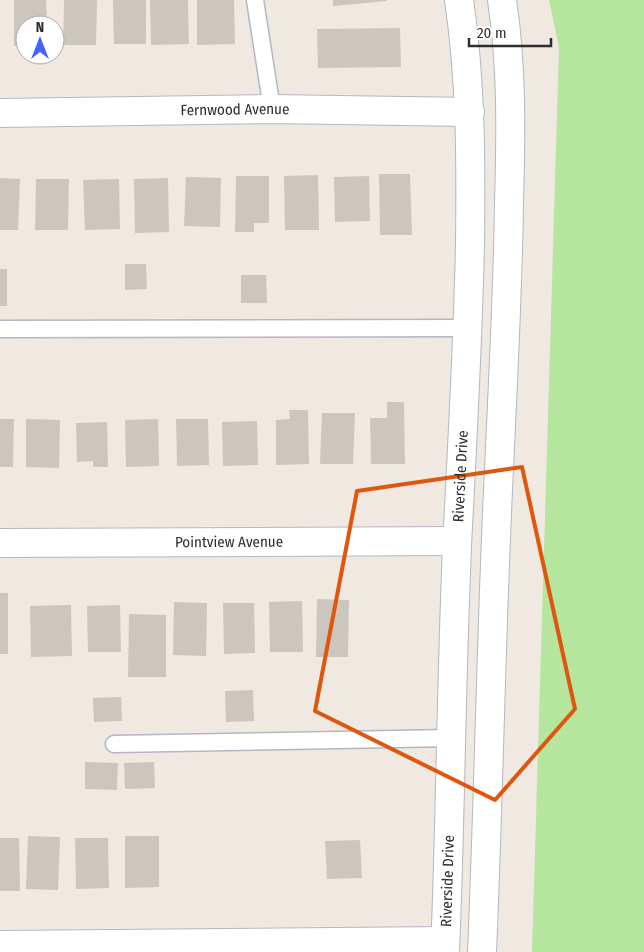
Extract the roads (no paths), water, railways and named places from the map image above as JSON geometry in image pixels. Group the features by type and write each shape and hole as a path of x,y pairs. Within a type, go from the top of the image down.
{"main road":[{"name":"Riverside Drive","path":"445,946 457,541 468,328 471,185 470,112 466,42 459,0"},
{"path":"482,952 496,518 508,295 509,98 505,19 502,0"},
{"name":"Fernwood Avenue","path":"0,112 272,109 470,112"},
{"name":"Pointview Avenue","path":"0,542 457,541"},
{"path":"0,945 445,946"}],"lane":[{"path":"255,0 272,109"},
{"path":"0,329 468,328"},
{"path":"114,744 452,738"}]}
